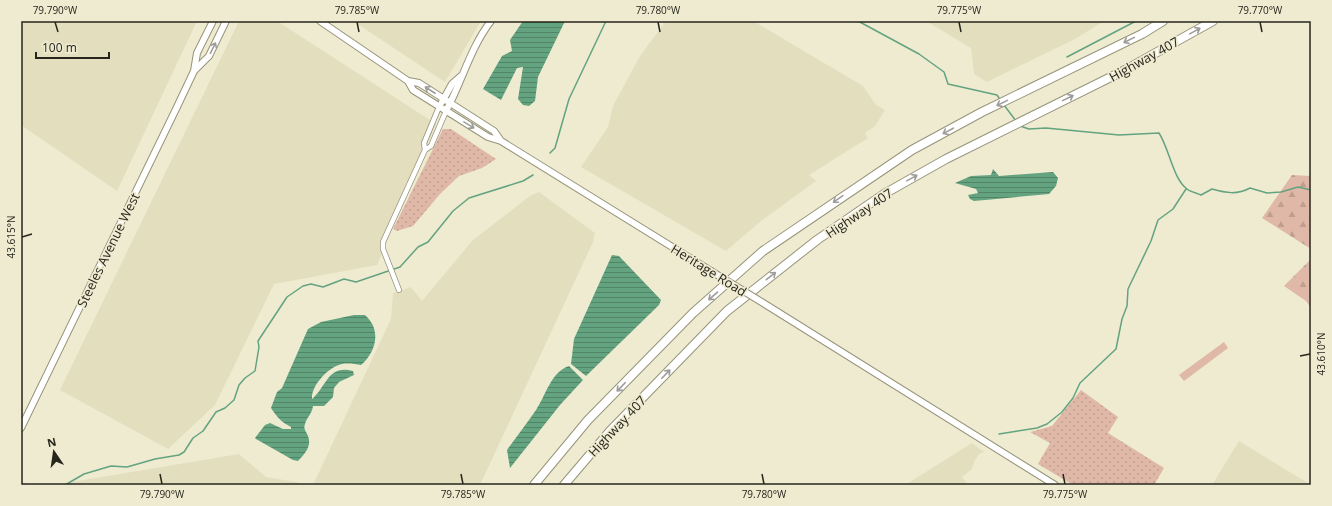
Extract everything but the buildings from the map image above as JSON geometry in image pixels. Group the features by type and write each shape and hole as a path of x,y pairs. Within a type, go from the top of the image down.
{"highway":[{"name":"Highway 407","path":"534,485 588,420 693,313 763,251 912,150 982,112 1142,34 1163,21"},
{"name":"Highway 407","path":"564,485 610,431 727,311 817,240 884,194 1005,129 1125,70 1213,21"}],"main road":[{"name":"Steeles Avenue West","path":"21,428 194,72 197,53 213,21"},
{"name":"Steeles Avenue West","path":"194,72 209,56 226,21"},
{"name":"Heritage Road","path":"320,21 408,81 419,83 494,131 501,141"},
{"path":"446,111 458,89 461,76 491,21"},
{"path":"439,106 452,84 461,76"},
{"name":"Heritage Road","path":"408,81 413,90 446,111 488,137 501,141 768,306 915,400 1055,485"}],"street":[{"path":"425,150 424,143 439,106"},
{"path":"399,290 383,249 383,242 425,150 431,146 446,111"}],"shaded area":[{"path":"21,21 197,21 117,191 21,125"},
{"path":"239,21 277,21 436,124 377,265 274,284 215,405 168,449 60,390"},
{"path":"353,21 481,21 445,82"},
{"path":"523,21 565,21 538,77 535,101 529,106 523,105 518,99 523,67 517,68 501,100 483,89 502,56 512,51 510,40"},
{"path":"666,21 753,21 863,86 876,105 885,110 875,126 865,133 868,138 809,175 816,181 761,221 726,251 581,167 608,127 613,106 640,56"},
{"path":"926,21 1104,21 1075,39 987,82 974,74 971,48"},
{"path":"993,169 999,176 1053,172 1058,178 1056,186 1049,194 974,201 970,199 968,195 978,193 976,189 955,183 971,176 991,175"},
{"path":"539,192 595,233 593,242 480,485 313,485 391,319 393,293 411,287 422,301 473,240 530,196"},
{"path":"612,255 619,256 661,300 659,305 586,376 571,364 574,339"},
{"path":"354,315 365,315 374,327 375,341 373,347 366,360 361,365 342,364 337,366 326,373 317,383 312,394 312,399 333,373 345,370 353,371 354,375 339,382 334,388 333,397 324,406 313,406 304,426 309,443 303,456 298,461 293,460 256,439 255,438 265,425 270,423 283,429 291,429 291,427 284,423 271,408 277,392 282,388 308,329 321,322"},
{"path":"569,366 583,380 560,405 510,468 507,450 540,404 553,379 558,373"},
{"path":"1239,441 1311,485 1212,485"},
{"path":"972,443 984,452 979,454 972,469 962,477 966,482 965,485 905,485"},
{"path":"239,454 266,477 296,482 304,485 54,485"}],"green space":[{"path":"443,129 451,129 496,159 482,168 459,176 440,194 413,226 397,231 393,229"},
{"path":"1292,175 1311,176 1311,249 1262,218"},
{"path":"1311,259 1311,308 1306,301 1284,286"},
{"path":"1224,342 1228,348 1184,381 1179,375"},
{"path":"1081,390 1118,417 1108,433 1164,468 1154,485 1073,485 1038,464 1050,443 1030,432 1052,426"}],"waterway":[{"path":"550,153 555,148 569,99 606,21"},
{"path":"858,21 919,54 944,72 948,84 997,95 1001,101"},
{"path":"1067,57 1136,21"},
{"path":"1004,105 1016,121"},
{"path":"1020,126 1029,129 1046,128 1119,135 1159,133 1182,184 1188,190 1201,195 1212,189 1231,193 1241,192 1250,188 1267,193 1281,192 1298,187 1311,190"},
{"path":"65,485 84,474 111,466 127,467 155,459 179,455 184,452 193,438 203,431 216,412 225,408 234,400 239,385 245,378 255,371 259,347 258,341 287,297 303,286 311,284 323,287 344,279 356,282 400,267 418,247 428,242 453,211 469,198 523,181 533,175"},
{"path":"999,434 1037,428 1047,424 1062,412 1073,398 1080,383 1116,349 1122,319 1127,306 1128,289 1151,241 1158,220 1173,209 1186,189"},
{"path":"21,484 30,485"}]}
